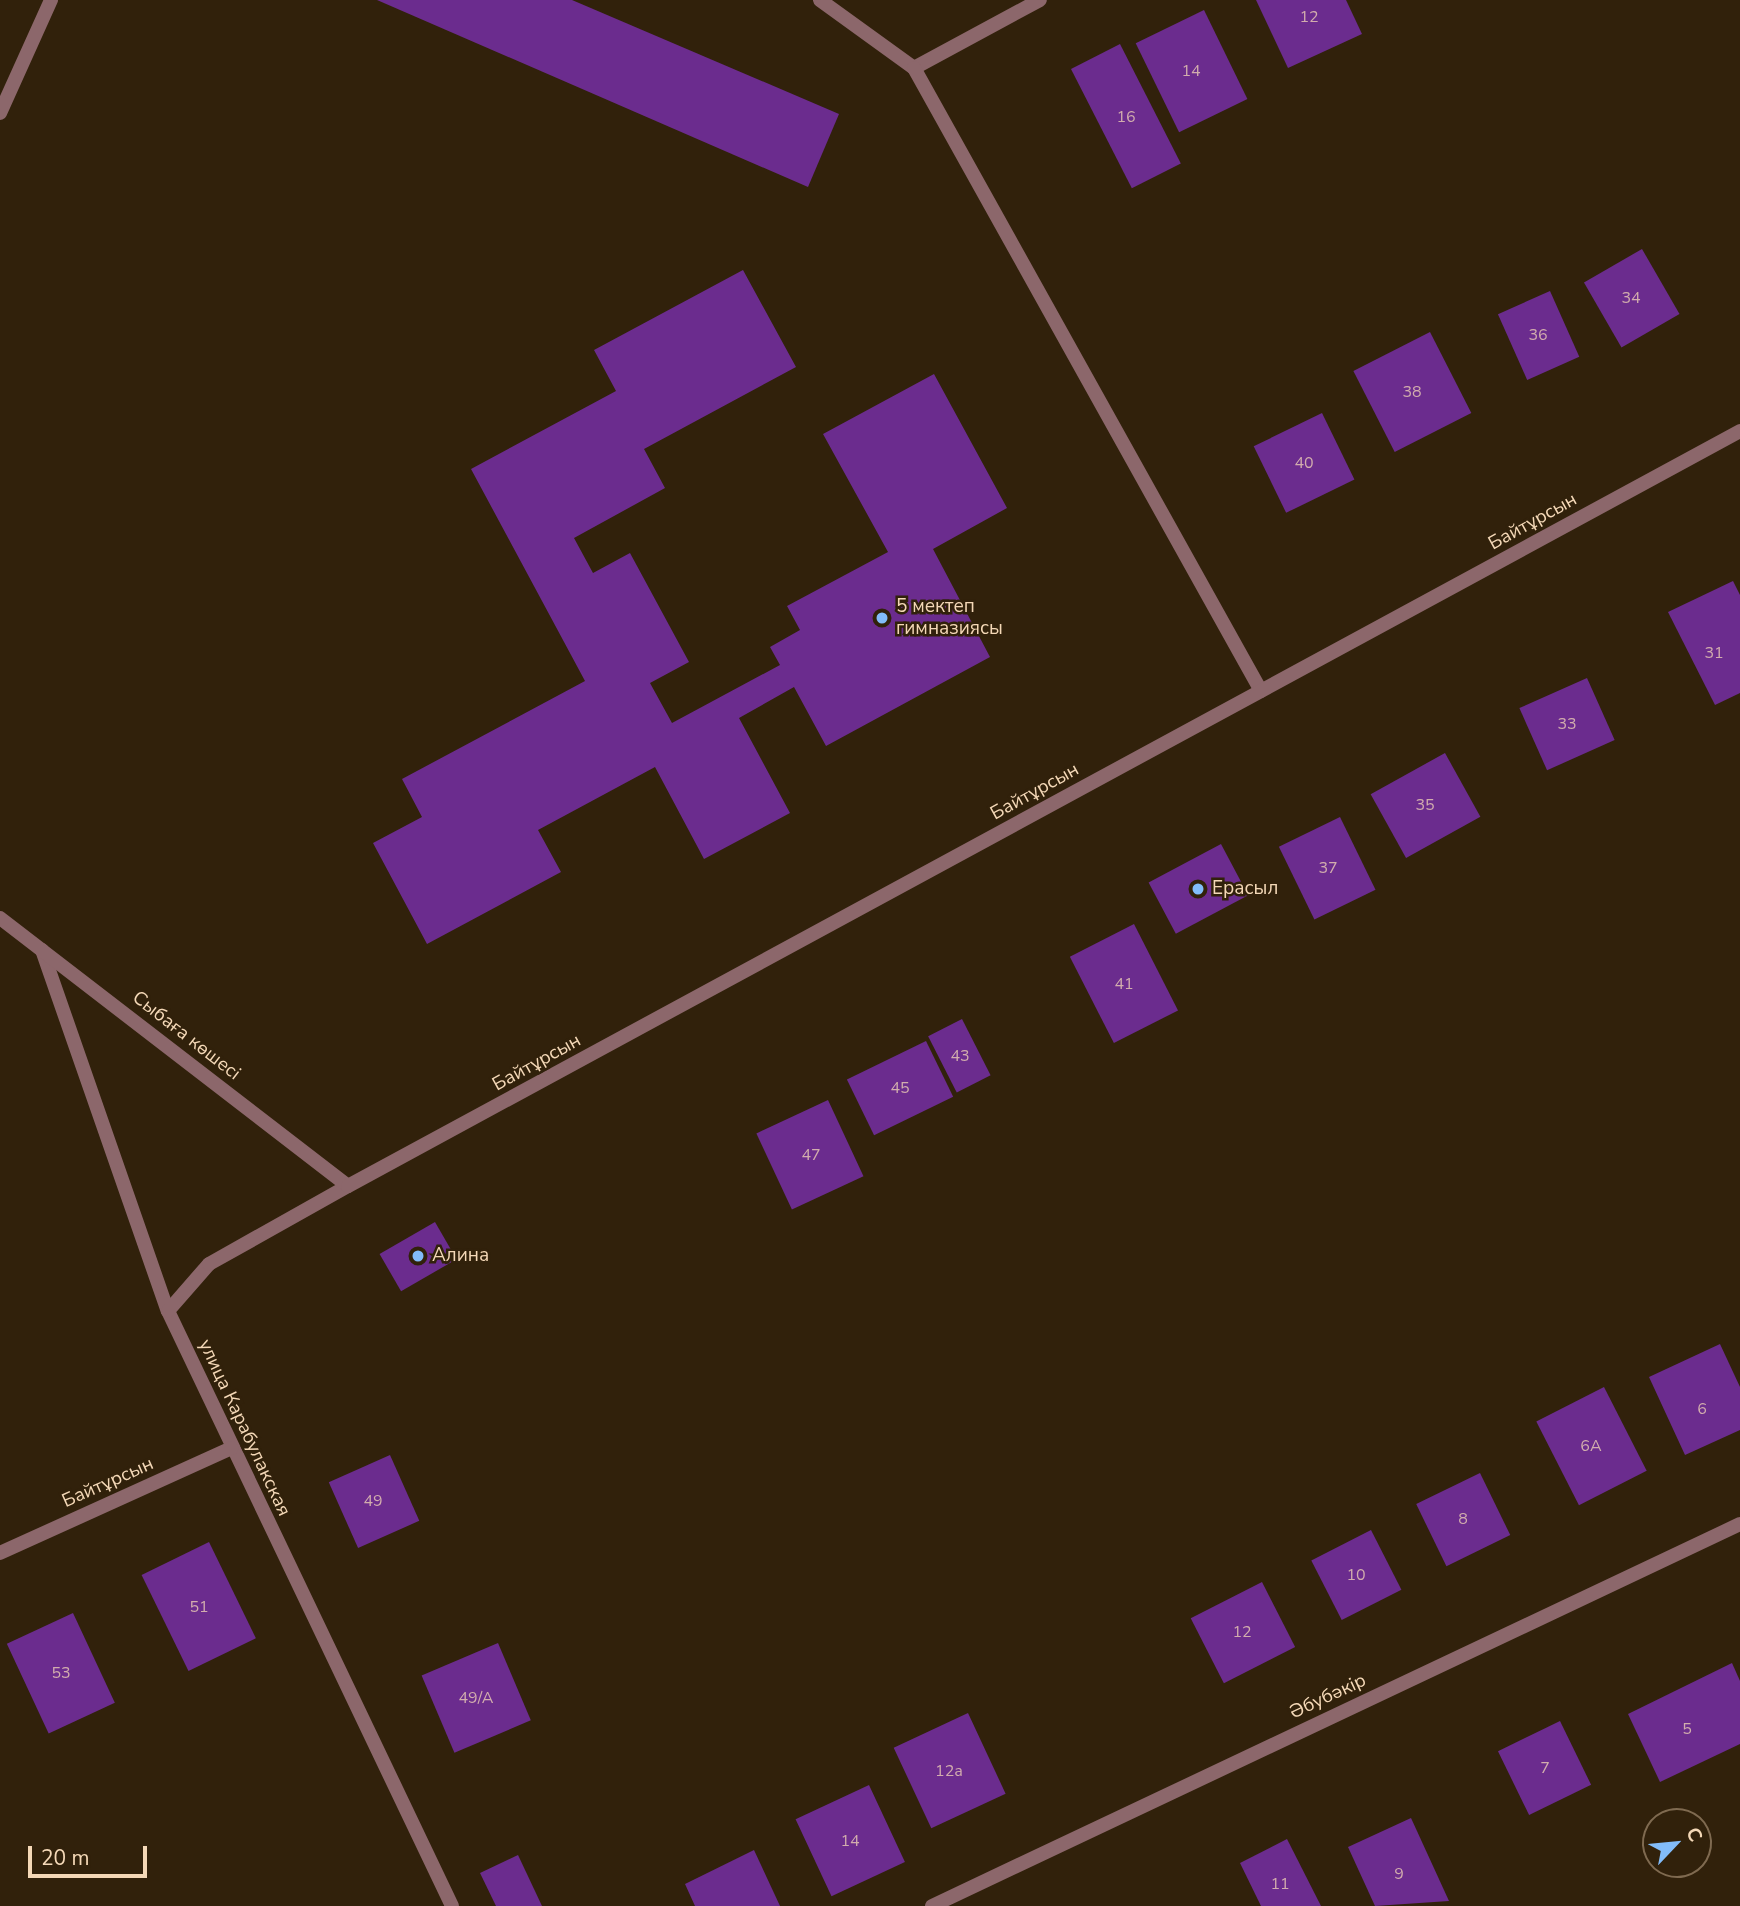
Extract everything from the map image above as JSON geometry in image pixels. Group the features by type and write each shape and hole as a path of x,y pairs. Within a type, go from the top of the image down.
{"street":[{"path":"0,113 51,0"},
{"path":"820,0 914,68 1261,691"},
{"path":"914,68 1040,0"},
{"name":"Байтұрсын","path":"168,1311 209,1264 348,1186 1740,431"},
{"name":"Сыбаға көшесі","path":"0,918 348,1186"},
{"name":"улица Карабулакская","path":"42,950 168,1311 231,1448 452,1906"},
{"name":"Байтұрсын","path":"0,1553 231,1448"},
{"name":"Әбубәкір","path":"932,1906 1740,1524"}],"building":[{"path":"377,0 572,0 839,114 808,187"},
{"path":"1256,0 1346,0 1362,34 1288,68"},
{"path":"1204,10 1247,99 1179,132 1136,43"},
{"path":"1120,44 1181,163 1132,188 1071,69"},
{"path":"1642,249 1680,314 1621,347 1584,282"},
{"name":"5 мектеп гимназиясы","path":"743,270 796,367 644,449 665,488 574,538 593,573 630,553 689,662 650,683 672,723 780,665 770,647 800,630 787,606 888,552 823,434 934,374 1007,508 933,549 990,657 826,746 794,687 739,718 790,813 704,859 655,767 538,830 561,872 427,944 373,843 422,817 402,779 585,681 471,469 616,391 594,350"},
{"path":"1550,291 1579,357 1527,380 1498,314"},
{"path":"1430,332 1471,413 1395,452 1353,371"},
{"path":"1322,413 1354,480 1286,513 1254,446"},
{"path":"1733,581 1740,595 1740,693 1715,705 1668,612"},
{"path":"1587,678 1615,740 1547,770 1519,708"},
{"path":"1445,753 1480,817 1406,858 1371,794"},
{"path":"1340,817 1376,890 1314,920 1279,847"},
{"name":"Ерасыл","path":"1221,844 1248,895 1176,934 1149,882"},
{"path":"1134,924 1178,1010 1114,1043 1070,957"},
{"path":"962,1019 991,1075 957,1092 928,1036"},
{"path":"926,1041 953,1097 874,1135 847,1080"},
{"path":"828,1100 863,1176 792,1210 756,1133"},
{"name":"Алина","path":"435,1222 456,1259 401,1291 380,1254"},
{"path":"1720,1344 1740,1387 1740,1430 1685,1455 1649,1377"},
{"path":"1604,1387 1647,1471 1579,1505 1536,1422"},
{"path":"390,1455 419,1521 358,1548 329,1482"},
{"path":"1480,1473 1510,1535 1446,1566 1416,1504"},
{"path":"1371,1530 1401,1590 1342,1620 1311,1560"},
{"path":"209,1542 256,1638 188,1671 142,1575"},
{"path":"1262,1582 1295,1647 1224,1683 1191,1618"},
{"path":"73,1613 115,1703 49,1734 7,1644"},
{"path":"498,1643 531,1720 454,1753 422,1675"},
{"path":"1732,1663 1740,1681 1740,1744 1660,1782 1628,1714"},
{"path":"968,1713 1006,1794 931,1828 894,1748"},
{"path":"1560,1721 1591,1785 1529,1815 1498,1751"},
{"path":"869,1785 905,1862 832,1896 796,1819"},
{"path":"1411,1818 1449,1901 1375,1906 1348,1847"},
{"path":"1287,1839 1321,1906 1261,1906 1240,1863"},
{"path":"754,1850 780,1906 695,1906 685,1884"},
{"path":"518,1855 542,1906 496,1906 480,1873"}],"place":[{"name":"5 мектеп гимназиясы","path":"882,618"},
{"name":"Ерасыл","path":"1198,889"},
{"name":"Алина","path":"418,1256"}]}
